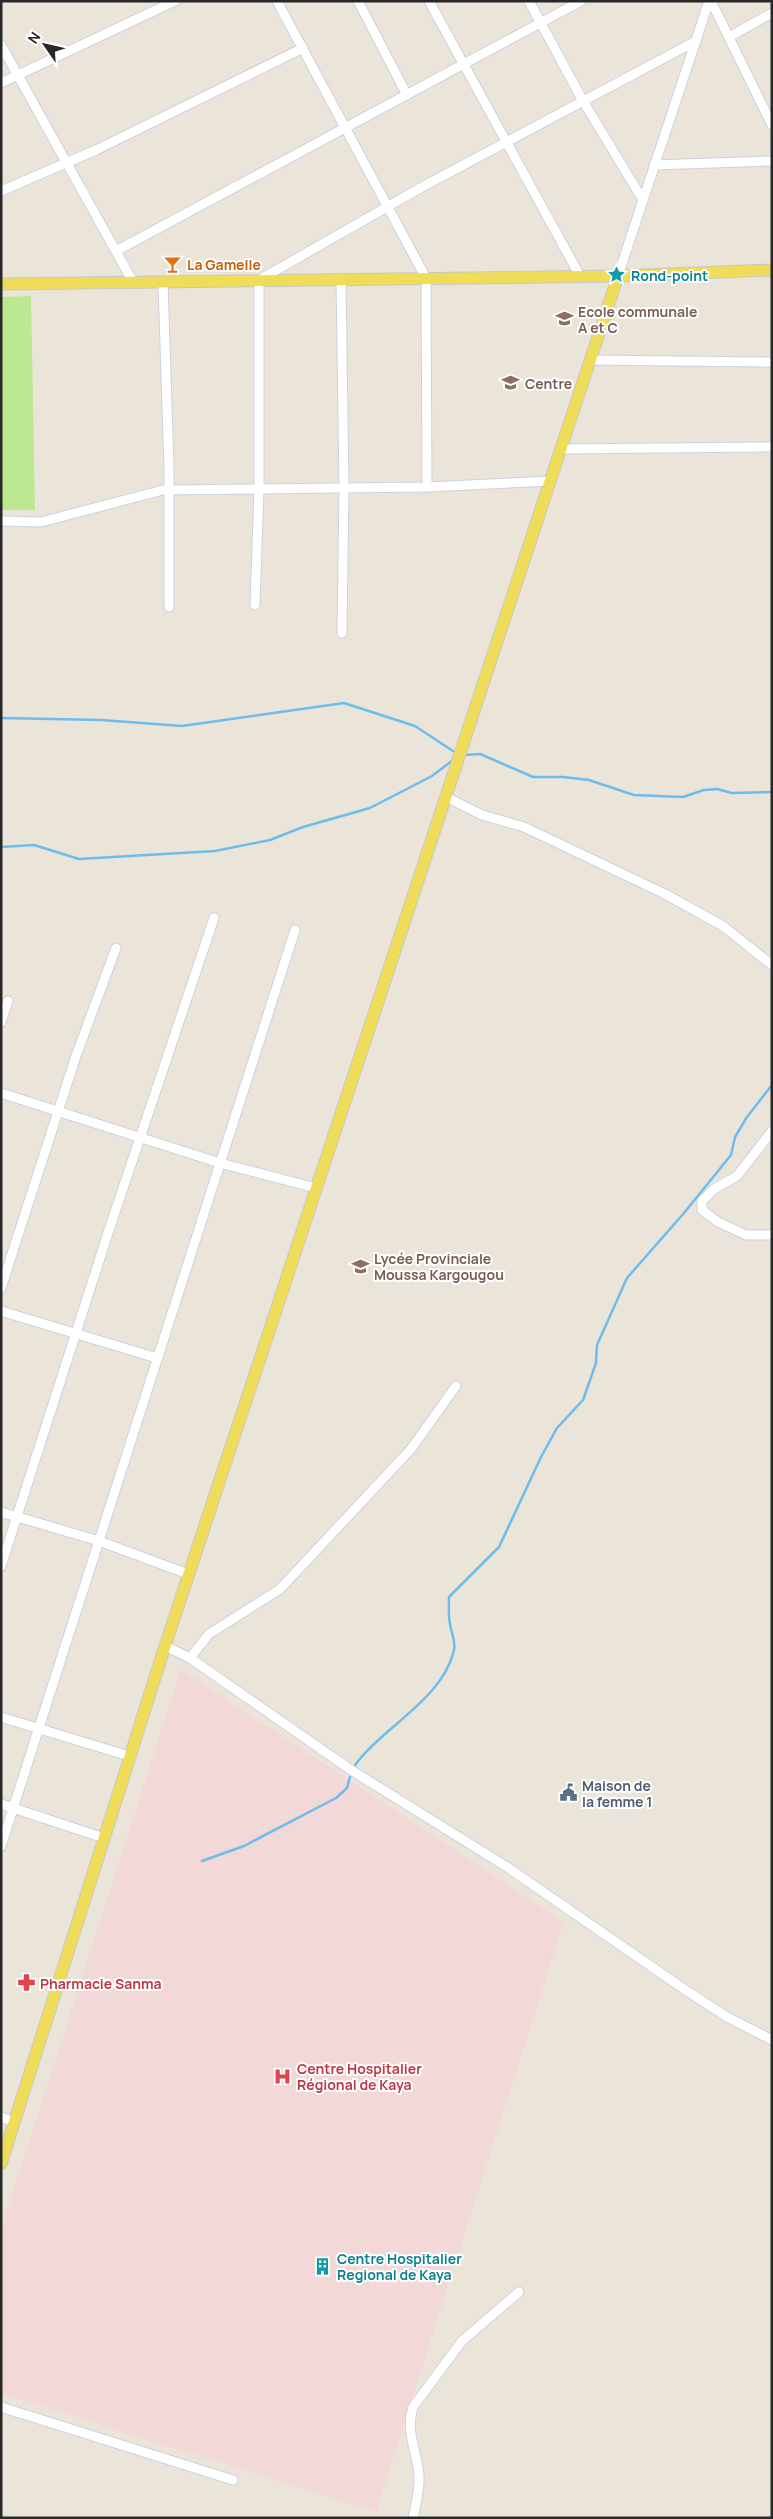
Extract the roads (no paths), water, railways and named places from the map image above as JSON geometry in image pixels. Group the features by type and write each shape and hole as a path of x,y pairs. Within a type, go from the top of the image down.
{"main road":[{"path":"1,284 618,276 772,270"},
{"path":"1,2164 188,1574 618,276"}],"street":[{"path":"1,83 175,1"},
{"path":"277,1 426,278 427,486"},
{"path":"358,1 407,95"},
{"path":"428,1 580,276"},
{"path":"530,1 583,101 643,200"},
{"path":"116,251 581,1"},
{"path":"710,1 772,125"},
{"path":"618,276 710,1"},
{"path":"729,37 772,13"},
{"path":"256,605 259,489 259,280 388,206 696,41"},
{"path":"1,45 133,282"},
{"path":"1,191 67,163 303,48"},
{"path":"654,165 772,161"},
{"path":"341,279 344,488 342,633"},
{"path":"163,282 169,490 169,607"},
{"path":"590,360 772,362"},
{"path":"561,449 772,446"},
{"path":"1,522 40,522 169,490 344,488 550,481"},
{"path":"446,797 482,815 524,827 664,894 723,926 772,965"},
{"path":"1,1566 140,1137 214,918"},
{"path":"1,1846 295,930"},
{"path":"1,1288 76,1056 116,948"},
{"path":"1,1022 8,1001"},
{"path":"1,1093 220,1163 316,1188"},
{"path":"772,1131 737,1176 714,1189 702,1201 702,1210 718,1222 746,1235 772,1235"},
{"path":"1,1311 157,1358"},
{"path":"190,1658 209,1634 280,1589 411,1449 456,1386"},
{"path":"1,1512 99,1541 188,1574"},
{"path":"165,1646 190,1658 351,1770 507,1867 727,2017 772,2040"},
{"path":"1,1717 130,1756"},
{"path":"1,1804 104,1838"},
{"path":"1,2117 14,2122"},
{"path":"413,2518 419,2476 411,2443 409,2418 412,2407 462,2341 496,2309 518,2292"},
{"path":"1,2406 233,2480"}],"waterway":[{"path":"1,718 101,720 182,726 344,703 415,726 456,753"},
{"path":"464,755 480,754 533,777 563,777 589,780 634,795 683,797 704,790 717,789 732,793 772,792"},
{"path":"1,847 34,845 79,859 215,851 270,840 303,827 370,808 432,776 453,760"},
{"path":"353,1768 365,1753 424,1699 448,1668 454,1650 449,1617 449,1597 499,1547 541,1457 557,1428 583,1400 596,1363 597,1345 627,1278 684,1213 731,1155 735,1137 747,1117 772,1085"},
{"path":"202,1861 244,1846 336,1798 347,1788 351,1773"}],"place":[{"name":"La Gamelle","path":"173,264"},
{"name":"Rond-point","path":"617,275"},
{"name":"Ecole communale A et C","path":"564,319"},
{"name":"Centre","path":"511,383"},
{"name":"Lycée Provinciale Moussa Kargougou","path":"360,1266"},
{"name":"Maison de la femme 1","path":"568,1793"},
{"name":"Pharmacie Sanma","path":"26,1983"},
{"name":"Centre Hospitalier Régional de Kaya","path":"283,2076"},
{"name":"Centre Hospitalier Regional de Kaya","path":"323,2266"}]}
